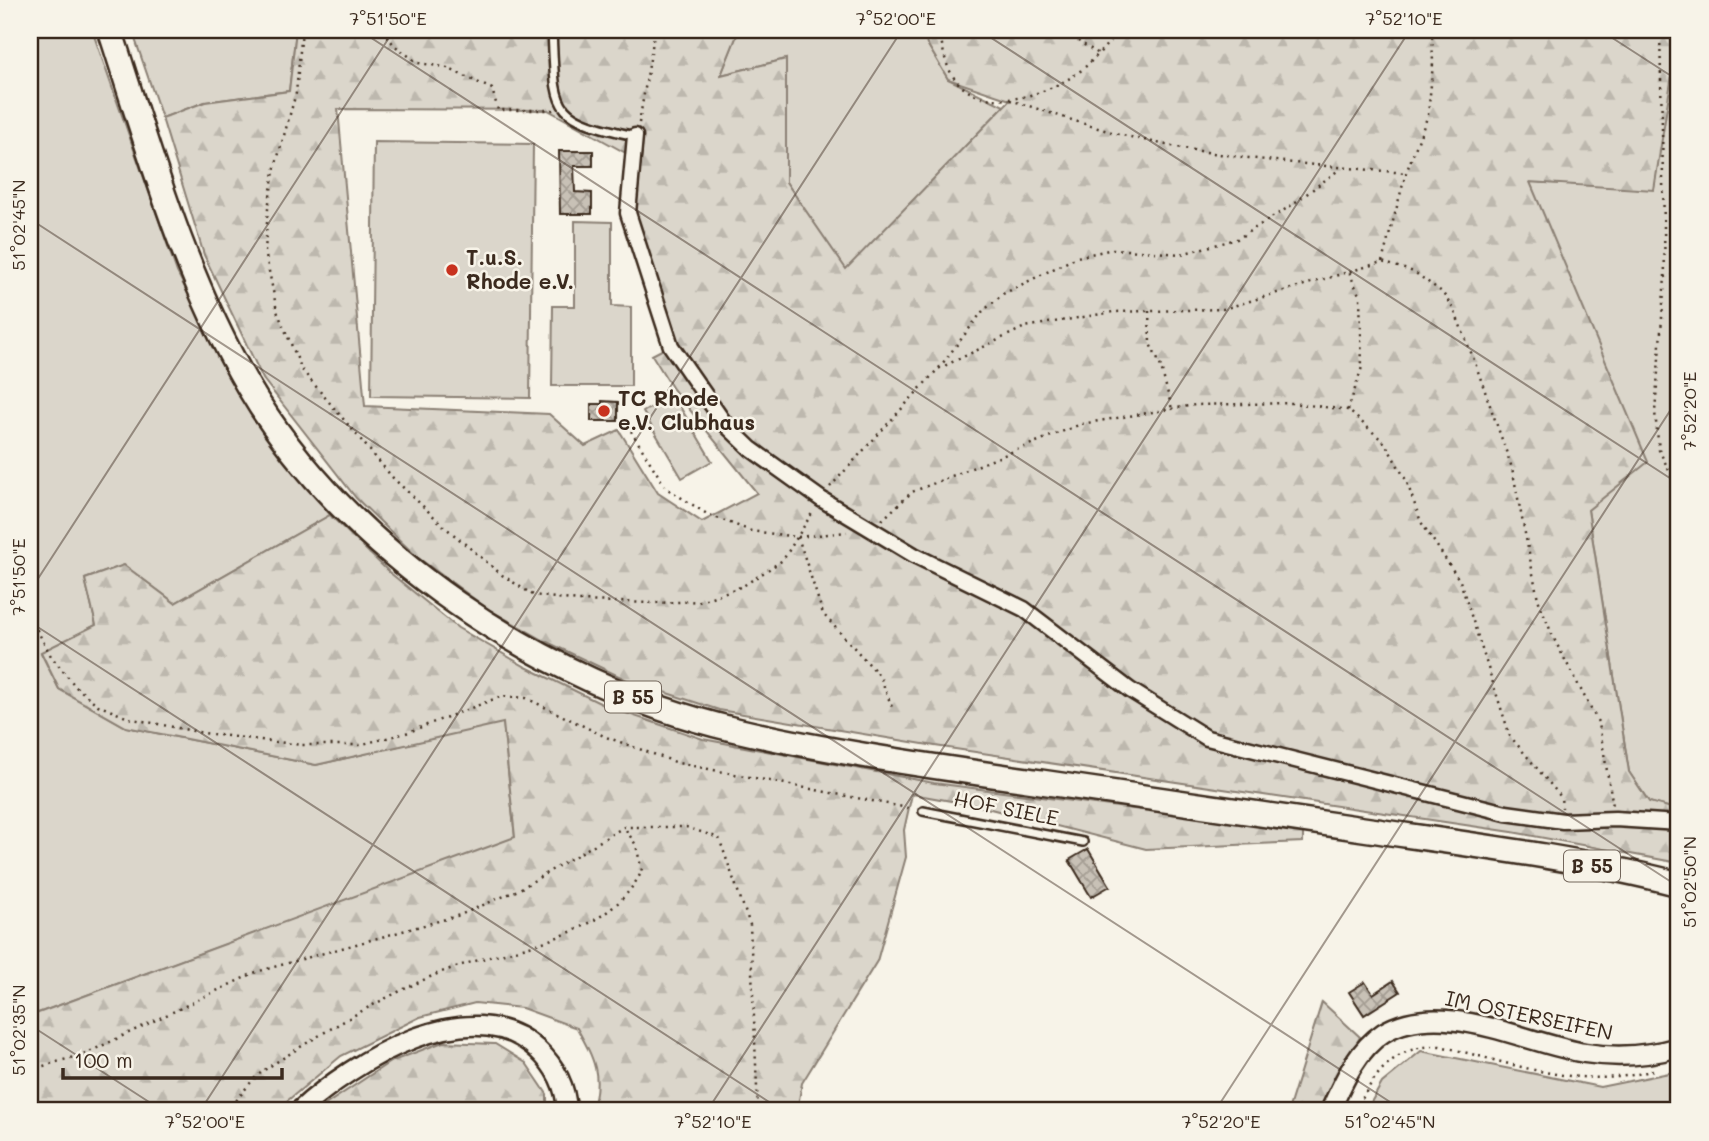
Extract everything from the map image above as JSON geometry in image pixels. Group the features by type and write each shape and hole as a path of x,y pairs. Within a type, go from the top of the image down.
{"main road":[{"name":"B 55","path":"110,30 188,260 249,388 294,452 346,510 402,562 467,612 534,652 617,691 730,729 947,768 1505,849 1679,884"}],"street":[{"path":"635,136 628,213 671,346 725,424 751,449 821,499 914,555 1024,609 1130,690 1207,738 1506,813 1563,821 1615,819 1679,823"},
{"name":"IM OSTERSEIFEN","path":"1330,1111 1344,1080 1369,1045 1383,1034 1413,1021 1445,1019 1583,1053 1617,1057 1657,1053 1679,1047"},
{"path":"299,1111 341,1078 397,1047 438,1030 481,1024 505,1029 544,1055 560,1079 567,1111"}],"lane":[{"path":"552,30 555,94 569,116 635,136"},
{"name":"HOF SIELE","path":"923,811 1083,842"}],"path":[{"path":"302,30 296,93 274,171 268,209 265,251 277,311 302,370 393,478 502,575 533,595 579,601 655,603 700,601 743,586 783,561 821,499 840,474 938,369 982,312 1003,293 1076,257 1113,248 1181,254 1237,239 1289,207 1339,169"},
{"path":"383,30 394,44 418,63 445,66 492,89 498,110 565,110"},
{"path":"635,136 641,118 655,30"},
{"path":"939,30 950,71 965,90 982,98 1010,100 1145,140 1211,153 1339,169 1406,173"},
{"path":"1060,30 1099,54"},
{"path":"1010,100 1035,94 1070,78 1099,54 1120,30"},
{"path":"1382,262 1406,173 1428,115 1433,64 1432,30"},
{"path":"1660,30 1665,278 1655,412 1659,450 1679,491"},
{"path":"938,369 1025,327 1113,312 1223,309 1382,262 1413,272 1430,282 1454,310 1512,468 1538,598 1553,636 1599,724 1615,819"},
{"path":"1348,410 1362,367 1360,297 1349,272"},
{"path":"1665,278 1679,274"},
{"path":"1149,311 1150,344 1160,364 1172,409"},
{"path":"631,430 667,488 707,514 751,531 798,537 871,530 912,492 1081,424 1195,405 1292,403 1348,410 1385,443 1406,480 1421,522 1460,581 1510,736 1561,797 1563,821"},
{"path":"798,537 823,614 880,676 893,710"},
{"path":"30,617 51,656 76,687 99,705 128,718 204,733 302,745 359,745 406,733 502,696 526,698 606,737 678,763 923,811"},
{"path":"30,1070 87,1053 256,972 460,915 517,890 624,827 686,827 719,838 750,925 758,1111"},
{"path":"227,1111 255,1077 320,1035 373,1006 432,976 516,950 598,920 621,904 642,871 636,845 624,827"},
{"path":"1356,1111 1377,1074 1404,1051 1419,1046 1440,1046 1589,1078 1654,1070"}],"green space":[{"path":"30,30 92,30 177,272 242,399 330,515 175,603 124,565 85,579 96,625 41,653 59,689 126,727 316,765 503,722 515,838 30,1016"},
{"path":"132,30 296,30 289,91 205,102 162,118"},
{"path":"296,30 739,30 721,75 786,59 786,182 846,269 1010,100 948,79 919,30 1679,30 1654,190 1530,182 1648,462 1588,510 1629,772 1649,802 1679,810 1679,863 1512,832 935,746 719,710 627,680 545,641 488,609 417,557 356,498 263,379 204,255 162,118 205,102 289,91","holes":["338,109 548,110 640,161 634,212 677,342 652,355 673,389 757,493 702,522 658,493 619,430 585,446 549,414 365,406"]},
{"path":"739,30 919,30 948,79 1004,106 846,270 786,182 786,59 721,75"},
{"path":"1675,42 1679,42 1679,810 1649,802 1629,772 1588,510 1530,182 1654,189"},
{"name":"T.u.S. Rhode e.V.","path":"374,142 533,144 530,398 371,396"},
{"path":"575,221 612,222 612,306 631,307 631,386 552,386 553,306 575,306"},
{"path":"673,395 712,461 682,478 643,412"},
{"path":"330,515 389,572 458,628 526,667 608,707 703,739 934,783 1303,831 1303,842 1146,849 979,806 912,794 904,830 906,857 877,961 802,1083 797,1111 592,1111 597,1077 588,1049 577,1028 522,1008 475,1003 420,1017 341,1056 275,1111 30,1111 30,1016 515,837 503,723 316,765 126,727 59,689 41,652 96,625 85,579 124,565 175,603"},
{"path":"1322,1002 1360,1037 1319,1111 1288,1111"},
{"path":"443,1042 495,1044 526,1063 547,1094 547,1111 316,1111 390,1062"},
{"path":"1421,1051 1600,1087 1679,1071 1679,1111 1366,1111 1382,1083"}],"building":[{"path":"559,151 593,151 593,166 574,166 575,192 592,193 592,214 560,214"},
{"name":"TC Rhode e.V. Clubhaus","path":"602,401 618,402 618,421 591,421 591,404 602,404"},
{"path":"1088,849 1110,886 1091,897 1069,860"},
{"path":"1393,981 1400,992 1364,1015 1349,992 1365,982 1373,994"}],"place":[{"name":"T.u.S. Rhode e.V.","path":"452,270"},
{"name":"TC Rhode e.V. Clubhaus","path":"604,411"}]}
